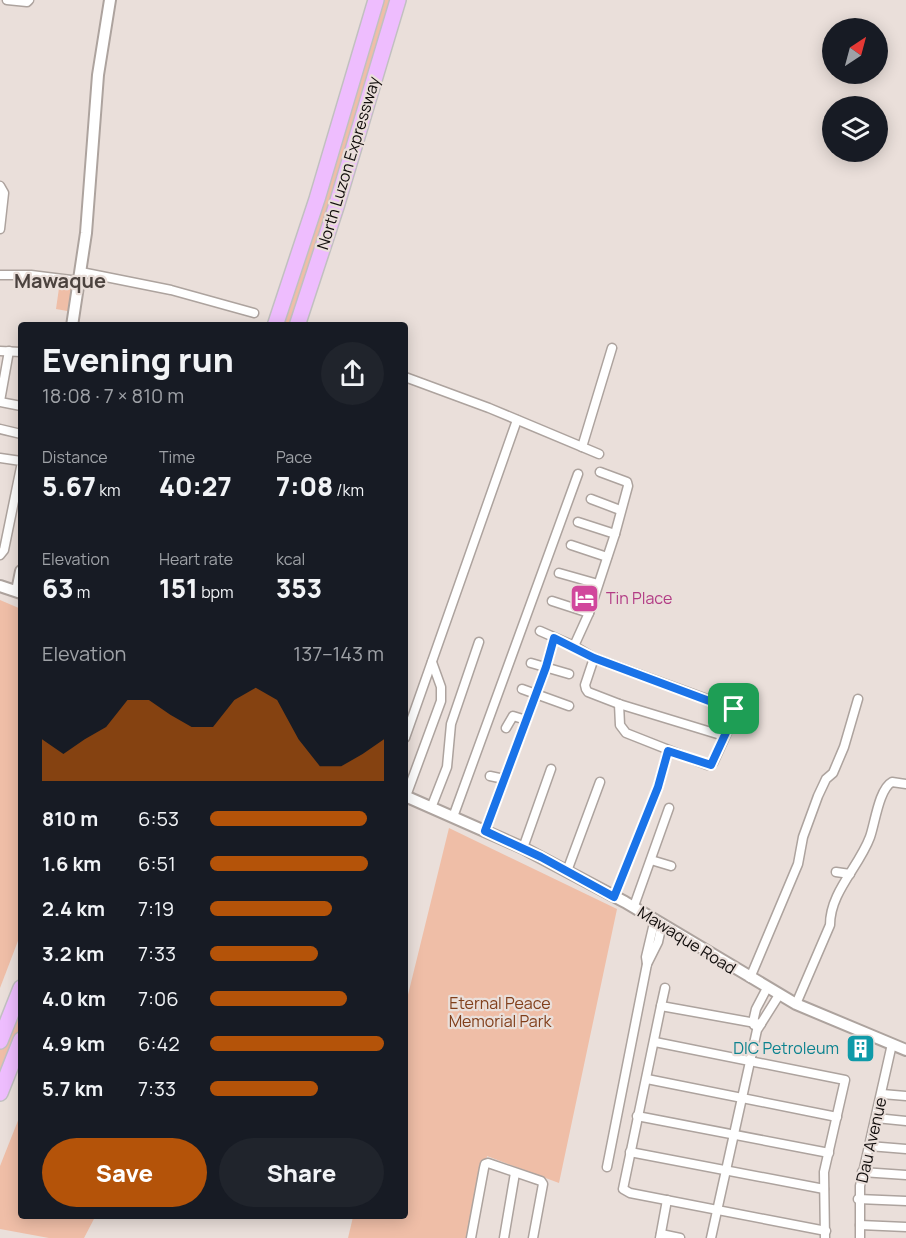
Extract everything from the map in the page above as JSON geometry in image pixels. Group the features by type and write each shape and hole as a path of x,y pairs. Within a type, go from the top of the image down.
{"highway":[{"name":"North Luzon Expressway","path":"276,322 317,199 376,0"},
{"name":"North Luzon Expressway","path":"298,322 336,207 398,0"},
{"path":"0,1041 18,996"},
{"path":"0,1093 18,1048"}],"main road":[{"path":"73,322 86,233 98,75 110,0"},
{"path":"0,586 18,592"},
{"name":"Mawaque Road","path":"408,797 523,848 634,906 796,1004 906,1050"}],"street":[{"path":"7,0 27,2 29,0"},
{"path":"0,186 4,193 0,230"},
{"path":"0,275 80,276 171,290 254,313"},
{"path":"582,447 612,348"},
{"path":"4,351 0,401 18,405"},
{"path":"408,377 599,454"},
{"path":"408,730 517,420"},
{"path":"0,429 18,433"},
{"path":"0,458 18,461"},
{"path":"574,646 589,613 615,534 628,483 600,472"},
{"path":"453,818 578,474"},
{"path":"0,555 4,550 18,482"},
{"path":"591,499 620,510"},
{"path":"578,522 615,534"},
{"path":"571,544 607,557"},
{"path":"559,573 598,584"},
{"path":"552,601 589,613"},
{"path":"540,631 594,658 734,709 736,713 711,765 668,751 622,729 619,704"},
{"path":"485,831 546,667 554,638"},
{"path":"431,808 447,767 451,724 479,642"},
{"path":"594,658 585,685 586,689 619,704 724,736"},
{"path":"408,791 441,701 441,687 432,662"},
{"path":"531,663 568,674"},
{"path":"522,689 569,706"},
{"path":"750,978 798,864 803,837 818,796 826,779 833,773 844,747 858,699"},
{"path":"506,728 513,716 526,720"},
{"path":"505,747 515,751"},
{"path":"614,897 658,787 668,751"},
{"path":"523,848 551,769"},
{"path":"490,776 504,779"},
{"path":"567,871 600,782"},
{"path":"796,1004 830,925 830,912 869,839 884,788 892,782 906,784"},
{"path":"634,906 669,808"},
{"path":"651,860 671,866"},
{"path":"836,872 850,874"},
{"path":"607,1167 647,964 658,942 659,922"},
{"path":"655,1042 844,1079 846,1083 824,1172 825,1234 718,1209 630,1193 623,1189 666,988"},
{"path":"711,1238 743,1098 757,1026 756,1009 767,988"},
{"path":"757,1026 779,995"},
{"path":"661,1006 757,1026"},
{"name":"Dau Avenue","path":"860,1238 858,1199 862,1172 892,1044"},
{"path":"647,1079 837,1117"},
{"path":"882,1094 906,1096"},
{"path":"637,1116 829,1153"},
{"path":"876,1118 906,1122"},
{"path":"869,1146 906,1149"},
{"path":"630,1152 725,1172 824,1189"},
{"path":"471,1238 485,1164 543,1184 533,1238"},
{"path":"862,1172 906,1175"},
{"path":"504,1238 515,1173"},
{"path":"858,1199 906,1201"},
{"path":"667,1200 661,1236 680,1238"},
{"path":"860,1225 906,1227"}],"green space":[{"path":"382,0 392,0 294,322 281,322"},
{"path":"60,281 77,283 73,312 56,309"},
{"path":"0,600 18,608 18,941 0,988"},
{"name":"Eternal Peace Memorial Park","path":"449,828 617,909 559,1183 487,1156 470,1238 348,1238 353,1219 408,1219 408,995"},
{"path":"18,1003 18,1033 0,1078 0,1049"},
{"path":"18,1121 18,1219 94,1219 84,1238 49,1238 0,1229 0,1166"}],"place":[{"name":"Tin Place","path":"585,598"},
{"name":"DIC Petroleum","path":"860,1048"}],"district":[{"name":"Mawaque","path":"60,281"}],"route":[{"path":"554,638 594,658 734,709 736,713 711,765 668,751 658,787 614,897 541,857 485,831 546,667 554,638"}]}
